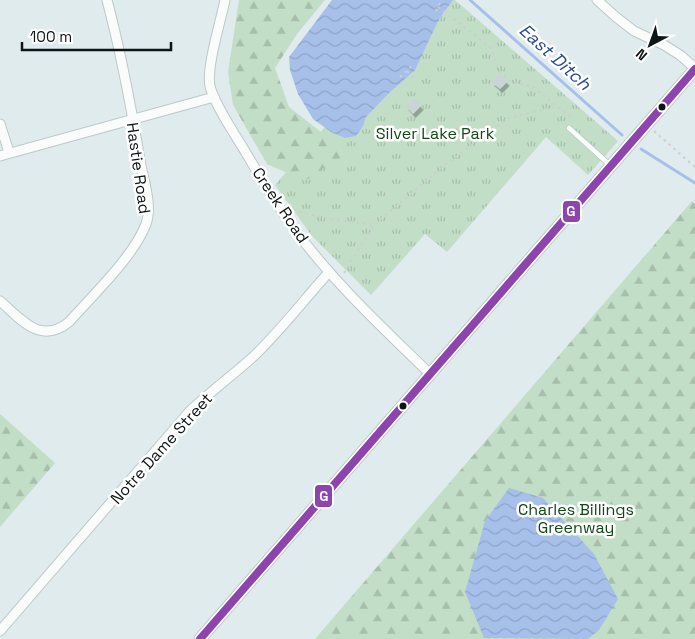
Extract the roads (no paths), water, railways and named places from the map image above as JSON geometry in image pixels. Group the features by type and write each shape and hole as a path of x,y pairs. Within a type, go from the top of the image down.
{"street":[{"name":"Hastie Road","path":"0,301 27,325 40,332 52,332 69,322 117,267 138,241 147,222 148,206 133,118 107,0"},
{"name":"Creek Road","path":"225,0 210,69 210,85 214,97 234,134 293,227 330,272 430,374"},
{"path":"200,639 695,69 672,50 634,31 597,0"},
{"path":"0,124 4,154 214,97"},
{"name":"Notre Dame Street","path":"0,631 189,412 272,338 330,272"}],"lane":[{"path":"569,128 611,166"}],"water":[{"path":"332,0 453,0 439,19 415,70 366,117 363,126 356,136 345,138 331,132 313,119 298,94 290,70 289,57"},
{"path":"509,488 543,498 594,554 618,599 599,630 588,639 484,638 465,592 485,521"}],"waterway":[{"name":"East Ditch","path":"470,0 622,135"},
{"name":"East Ditch","path":"641,149 695,183"}],"park label":[{"name":"Silver Lake Park","path":"435,133"},
{"name":"Charles Billings Greenway","path":"576,518"}]}
